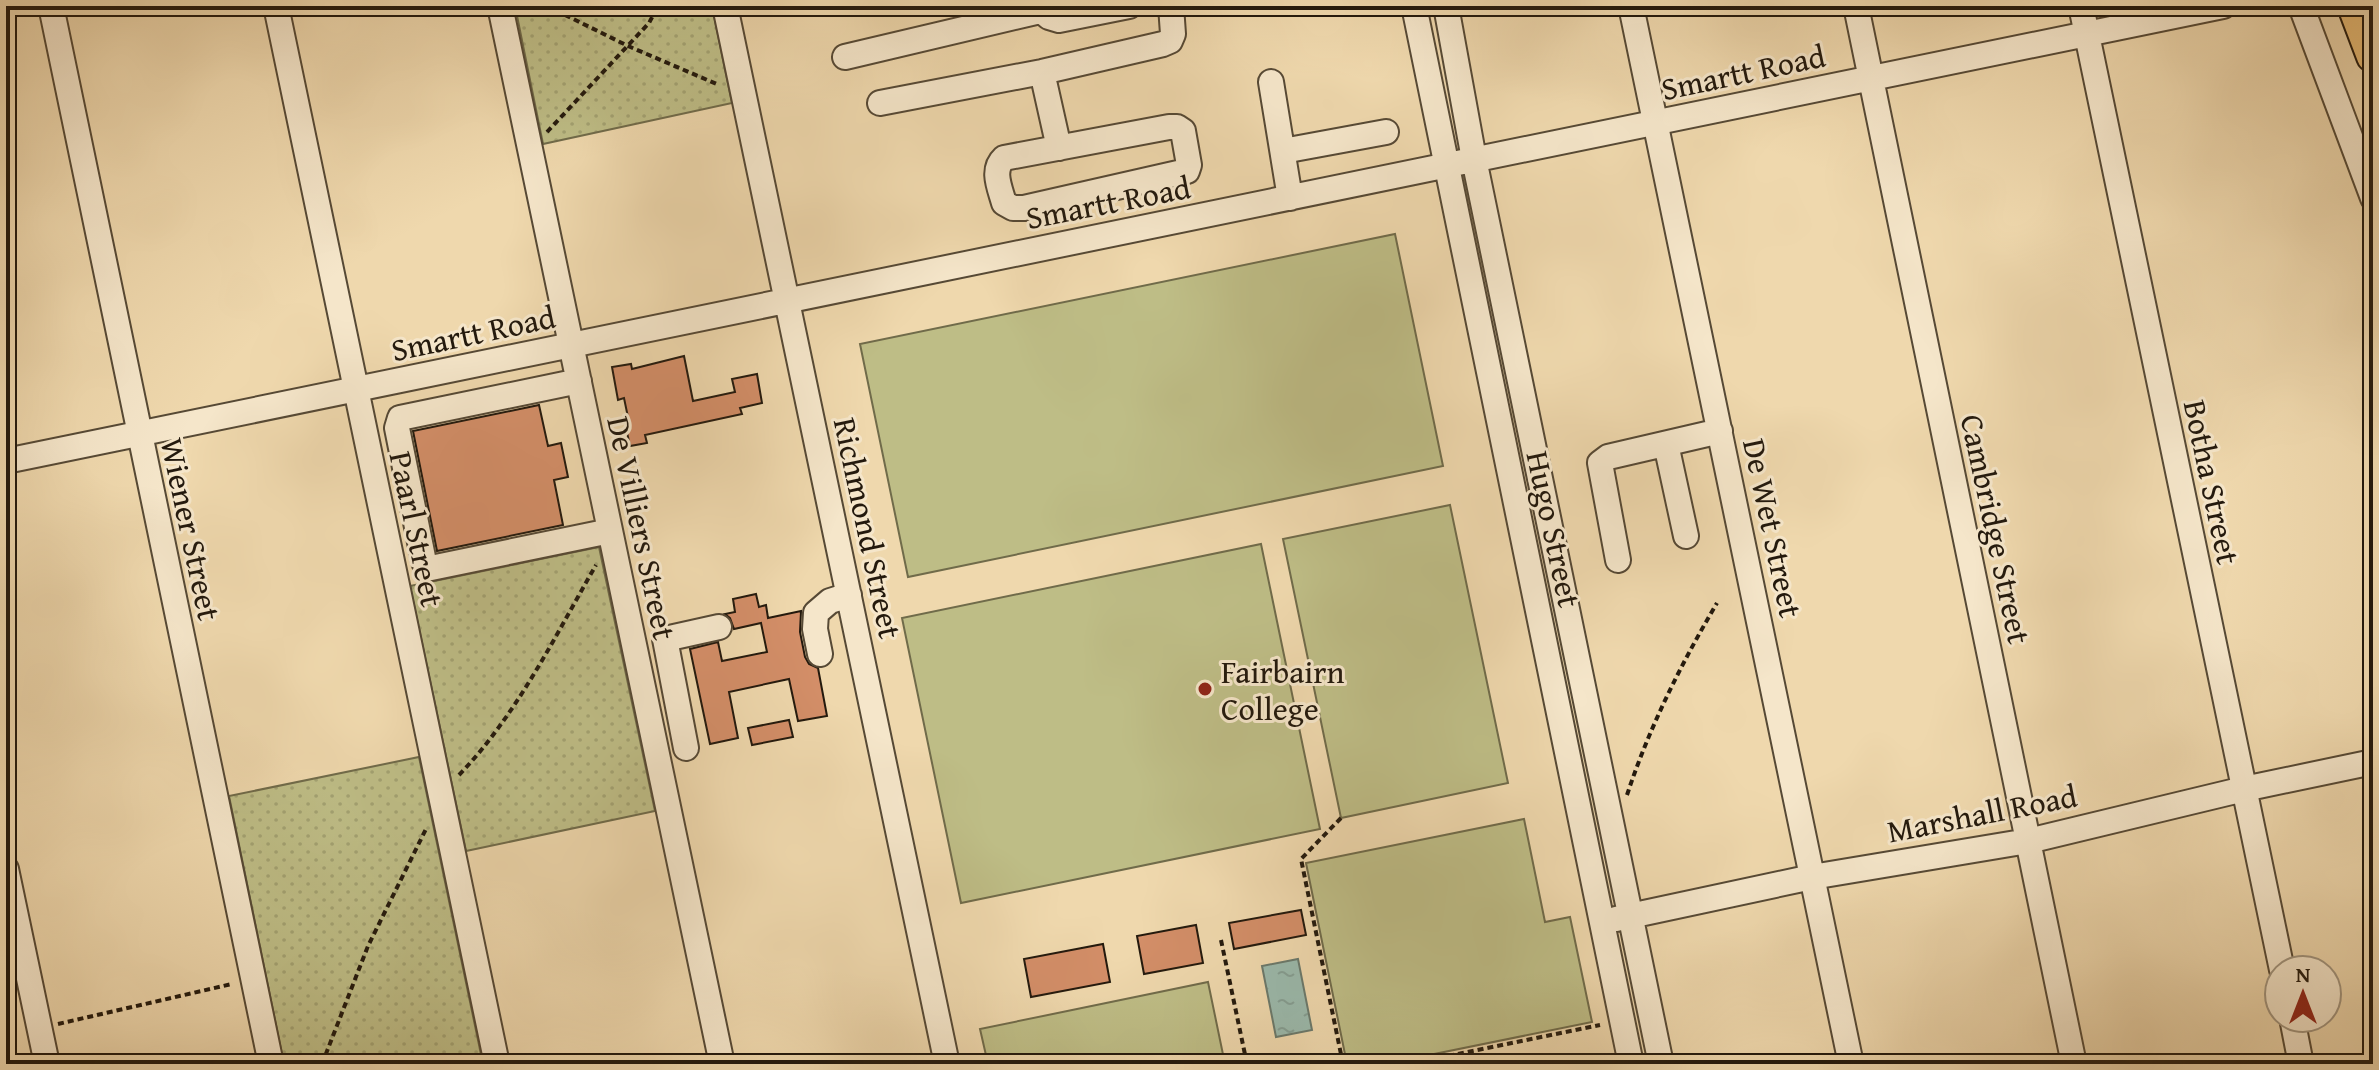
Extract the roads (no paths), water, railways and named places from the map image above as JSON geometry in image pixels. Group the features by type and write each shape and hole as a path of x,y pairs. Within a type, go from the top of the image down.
{"main road":[{"path":"2354,6 2373,56"}],"street":[{"name":"Wiener Street","path":"51,6 271,1064"},
{"name":"Paarl Street","path":"276,6 497,1064"},
{"name":"De Villiers Street","path":"500,6 722,1064"},
{"name":"Richmond Street","path":"725,6 849,595 942,1063"},
{"path":"845,57 1038,8 1049,17 1069,19 1129,6"},
{"path":"880,103 1042,72 1163,44 1170,41 1173,34 1171,6"},
{"name":"Hugo Street","path":"1414,6 1631,1064"},
{"name":"Hugo Street","path":"1446,6 1474,159 1661,1064"},
{"name":"De Wet Street","path":"1631,6 1851,1064"},
{"name":"Cambridge Street","path":"1856,6 2074,1064"},
{"name":"Botha Street","path":"2081,6 2279,954"},
{"name":"Smartt Road","path":"6,461 2223,6"},
{"path":"2301,6 2373,198"},
{"path":"1042,72 1059,148"},
{"path":"1271,82 1290,198"},
{"path":"1177,127 1183,131 1189,165 1187,171 1179,175 1024,208 1004,203 996,173 1001,160 1059,148 1177,127"},
{"path":"1283,151 1386,132"},
{"path":"579,381 400,418 397,425 408,494 424,562 431,568 612,540"},
{"path":"1618,560 1600,463 1608,457 1720,431"},
{"path":"1666,444 1686,536"},
{"path":"379,504 408,494"},
{"path":"820,654 815,629 816,613 830,601 849,595"},
{"path":"634,645 719,627"},
{"path":"665,639 686,748"},
{"name":"Marshall Road","path":"1602,923 1812,877 2028,841 2244,789 2373,762"},
{"path":"6,869 47,1064"},
{"path":"2295,1034 2301,1064"}],"water":[{"path":"1298,959 1312,1030 1276,1037 1262,966"}],"place":[{"name":"Fairbairn College","path":"1205,689"}]}
